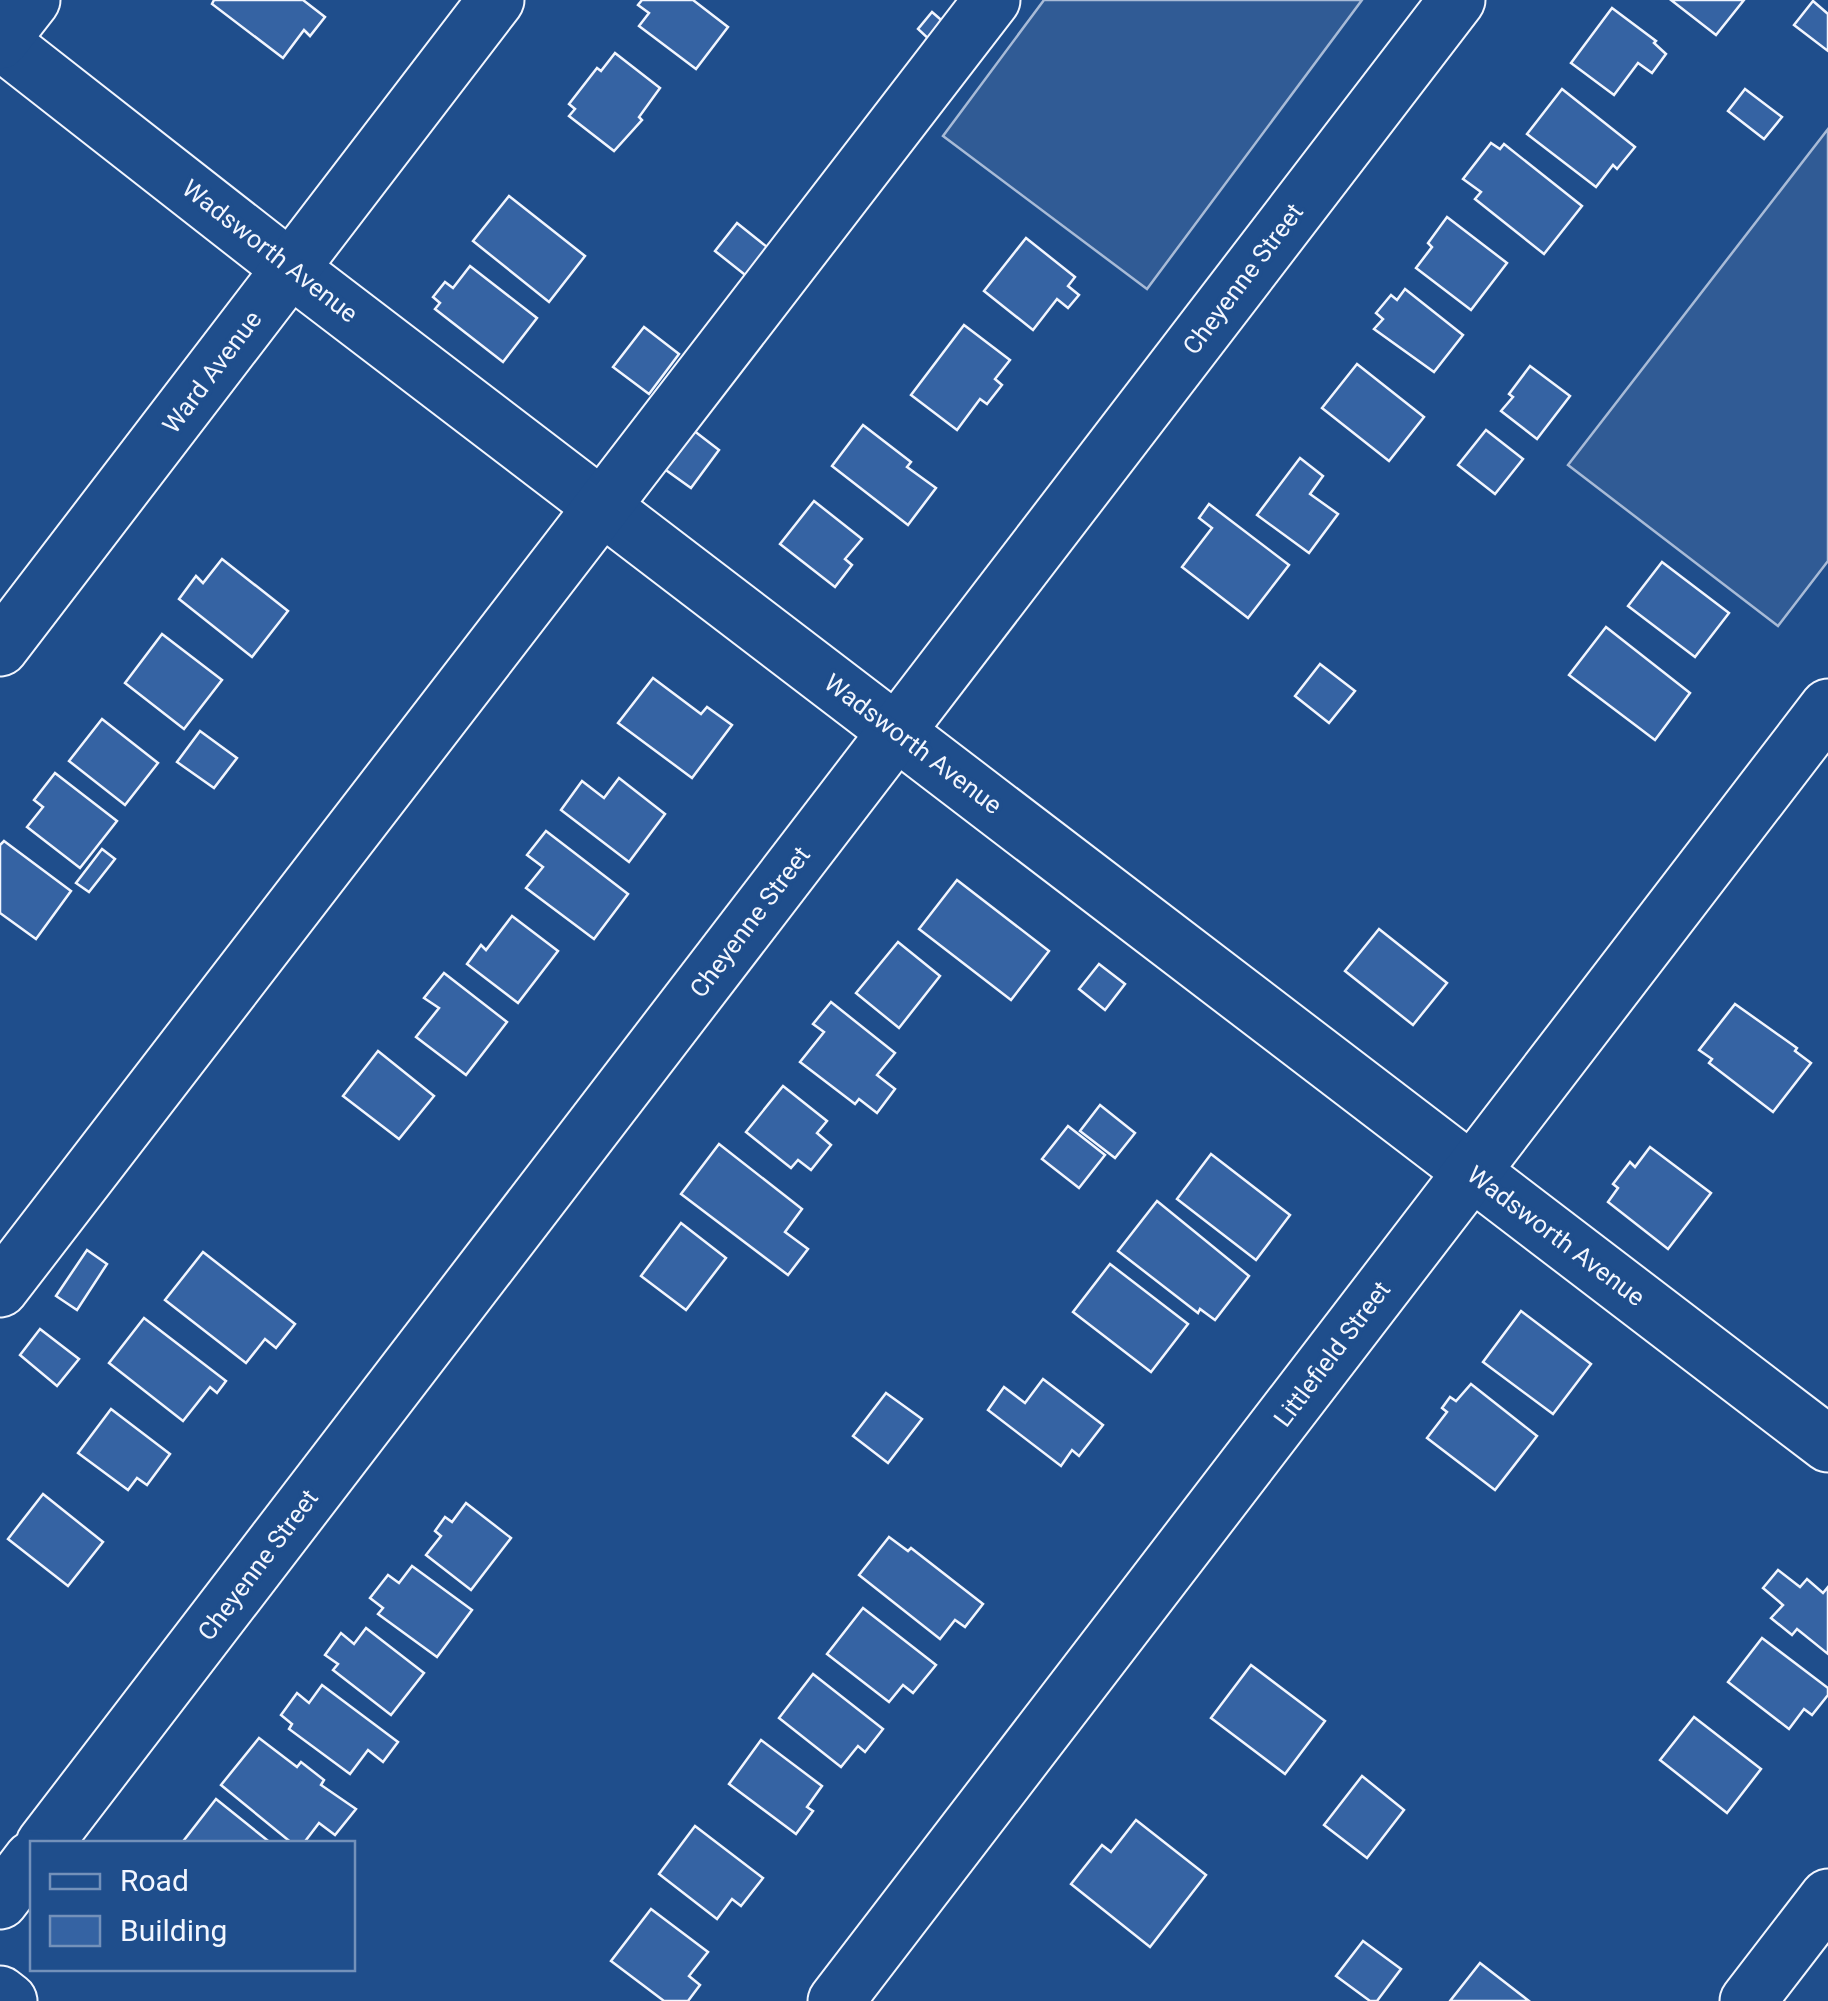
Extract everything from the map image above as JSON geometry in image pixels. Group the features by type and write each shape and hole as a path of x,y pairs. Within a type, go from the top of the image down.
{"street":[{"path":"0,41 32,0"},
{"name":"Ward Avenue","path":"0,648 496,0"},
{"path":"0,1289 992,0"},
{"name":"Cheyenne Street","path":"46,1841 1457,0"},
{"name":"Wadsworth Avenue","path":"0,41 291,269 1828,1444"},
{"name":"Littlefield Street","path":"836,2001 1828,707"},
{"path":"0,1901 30,1861"},
{"path":"1748,2001 1828,1897"},
{"path":"0,1994 9,2001"}],"shaded area":[{"path":"1044,0 1362,0 1147,289 943,136"},
{"path":"1828,129 1828,561 1778,626 1568,465"}],"building":[{"path":"214,0 303,0 325,17 310,36 304,30 283,58 212,4"},
{"path":"642,0 693,0 728,27 696,69 639,26 649,13 638,5"},
{"path":"1671,0 1744,0 1716,35"},
{"path":"1813,1 1828,14 1828,51 1794,25"},
{"path":"1612,8 1656,41 1666,54 1652,73 1638,63 1614,95 1571,63"},
{"path":"932,12 947,25 933,43 918,29"},
{"path":"615,53 660,88 639,117 642,120 614,151 569,116 575,109 569,104 597,68 601,71"},
{"path":"1562,89 1635,147 1617,169 1613,165 1596,187 1527,134"},
{"path":"1745,89 1782,117 1764,139 1728,111"},
{"path":"1491,143 1500,149 1504,144 1582,206 1544,254 1475,199 1481,192 1463,179"},
{"path":"509,196 585,256 549,302 473,241"},
{"path":"1447,217 1507,263 1471,310 1416,268"},
{"path":"737,223 772,251 749,278 715,251"},
{"path":"1026,238 1075,277 1068,286 1079,295 1068,308 1057,299 1033,330 984,291"},
{"path":"470,266 537,318 503,362 435,309 440,303 433,297 445,282 453,288"},
{"path":"1405,289 1463,335 1434,372 1374,329 1383,319 1376,313 1391,295 1397,300"},
{"path":"964,325 1010,360 995,379 1002,385 987,404 980,399 957,430 911,395"},
{"path":"644,327 679,354 649,394 613,367"},
{"path":"1357,364 1424,417 1389,461 1322,408"},
{"path":"1530,366 1570,396 1537,439 1501,411"},
{"path":"863,425 911,462 907,467 936,488 908,525 832,466"},
{"path":"693,430 719,450 691,488 663,468"},
{"path":"1486,430 1523,459 1495,494 1458,465"},
{"path":"1300,458 1323,476 1310,494 1338,514 1309,553 1257,515"},
{"path":"814,501 862,539 845,559 852,565 835,587 780,544"},
{"path":"1209,504 1289,565 1248,618 1182,567 1212,528 1199,518"},
{"path":"222,559 288,611 252,657 179,599 196,576 203,583"},
{"path":"1662,562 1729,613 1695,657 1628,606"},
{"path":"1606,627 1690,693 1655,740 1569,675"},
{"path":"162,634 222,680 184,729 125,683"},
{"path":"1320,664 1355,691 1329,723 1295,696"},
{"path":"653,678 701,714 707,707 732,725 692,778 618,723"},
{"path":"102,719 158,763 125,805 69,761"},
{"path":"200,731 237,758 214,788 177,762"},
{"path":"55,773 117,821 80,868 27,827 43,807 34,800"},
{"path":"619,778 665,814 629,862 561,810 582,781 604,798"},
{"path":"546,831 628,894 594,939 526,888 543,867 527,855"},
{"path":"4,841 71,891 36,939 0,913 0,845"},
{"path":"102,849 115,859 89,892 76,883"},
{"path":"957,880 1049,951 1011,1000 919,929"},
{"path":"512,916 558,951 518,1003 467,964 481,945 486,950"},
{"path":"1379,929 1447,983 1413,1025 1345,971"},
{"path":"898,942 940,976 899,1028 856,993"},
{"path":"1099,964 1125,984 1105,1010 1079,989"},
{"path":"444,973 507,1022 466,1075 416,1037 439,1008 424,998"},
{"path":"831,1002 895,1053 877,1075 895,1089 877,1113 859,1099 855,1104 800,1062 824,1032 813,1024"},
{"path":"1735,1004 1797,1048 1795,1051 1811,1063 1773,1112 1709,1063 1712,1059 1699,1050"},
{"path":"378,1051 434,1096 399,1139 343,1096"},
{"path":"783,1086 827,1121 817,1133 831,1145 811,1170 798,1160 791,1168 746,1132"},
{"path":"1100,1105 1135,1133 1115,1158 1080,1131"},
{"path":"1068,1126 1105,1155 1079,1188 1042,1159"},
{"path":"719,1144 802,1209 785,1232 808,1249 788,1275 681,1194"},
{"path":"1650,1147 1711,1193 1668,1249 1608,1202 1618,1188 1613,1184 1630,1162 1635,1167"},
{"path":"1211,1154 1290,1215 1256,1260 1177,1199"},
{"path":"1157,1201 1249,1276 1215,1320 1200,1309 1198,1313 1118,1251"},
{"path":"681,1223 726,1258 686,1310 641,1276"},
{"path":"87,1250 107,1264 77,1310 56,1296"},
{"path":"203,1252 295,1324 276,1348 265,1339 246,1363 165,1300"},
{"path":"1110,1264 1188,1324 1151,1372 1073,1312"},
{"path":"1521,1311 1591,1364 1553,1414 1483,1362"},
{"path":"144,1318 226,1381 217,1393 210,1387 183,1421 109,1363"},
{"path":"40,1329 79,1359 57,1386 20,1355"},
{"path":"1043,1379 1103,1425 1079,1456 1072,1450 1061,1466 988,1410 1004,1387 1025,1403"},
{"path":"1471,1384 1537,1436 1495,1490 1427,1438 1447,1412 1442,1408 1450,1397 1456,1401"},
{"path":"886,1393 922,1419 888,1463 853,1436"},
{"path":"111,1409 170,1454 147,1485 137,1478 128,1490 78,1453"},
{"path":"43,1494 103,1542 68,1586 8,1539"},
{"path":"466,1503 511,1538 471,1590 426,1555 441,1536 435,1531 445,1517 452,1522"},
{"path":"889,1537 908,1551 911,1548 983,1604 965,1627 955,1620 940,1639 859,1575"},
{"path":"412,1566 472,1610 437,1657 378,1614 383,1608 370,1598 388,1575 399,1583"},
{"path":"1778,1570 1800,1587 1807,1579 1823,1593 1828,1587 1828,1654 1797,1629 1792,1635 1771,1618 1783,1605 1763,1588"},
{"path":"863,1608 936,1665 913,1693 903,1685 889,1702 827,1654"},
{"path":"366,1628 424,1673 391,1715 333,1670 338,1664 325,1655 341,1633 354,1644"},
{"path":"1762,1638 1828,1688 1828,1695 1812,1715 1804,1709 1789,1729 1728,1682"},
{"path":"1251,1665 1325,1721 1285,1774 1211,1718"},
{"path":"813,1674 883,1729 865,1752 858,1746 841,1767 779,1718"},
{"path":"322,1685 398,1742 383,1762 368,1750 350,1774 289,1729 292,1724 281,1715 297,1693 309,1703"},
{"path":"1694,1717 1761,1769 1727,1813 1660,1760"},
{"path":"259,1738 297,1767 301,1762 324,1780 321,1785 356,1809 335,1835 319,1823 305,1841 289,1841 221,1785"},
{"path":"761,1740 822,1786 807,1807 813,1811 796,1834 729,1784"},
{"path":"1362,1776 1404,1810 1367,1858 1324,1825"},
{"path":"216,1799 268,1841 183,1841"},
{"path":"1136,1820 1206,1875 1150,1947 1071,1884 1102,1845 1111,1852"},
{"path":"695,1826 763,1878 741,1906 732,1899 717,1919 659,1874"},
{"path":"651,1909 708,1952 689,1976 700,1985 688,2001 664,2001 611,1961"},
{"path":"1363,1941 1401,1969 1377,2001 1370,2001 1336,1976"},
{"path":"1480,1963 1529,2001 1450,2001"}]}
